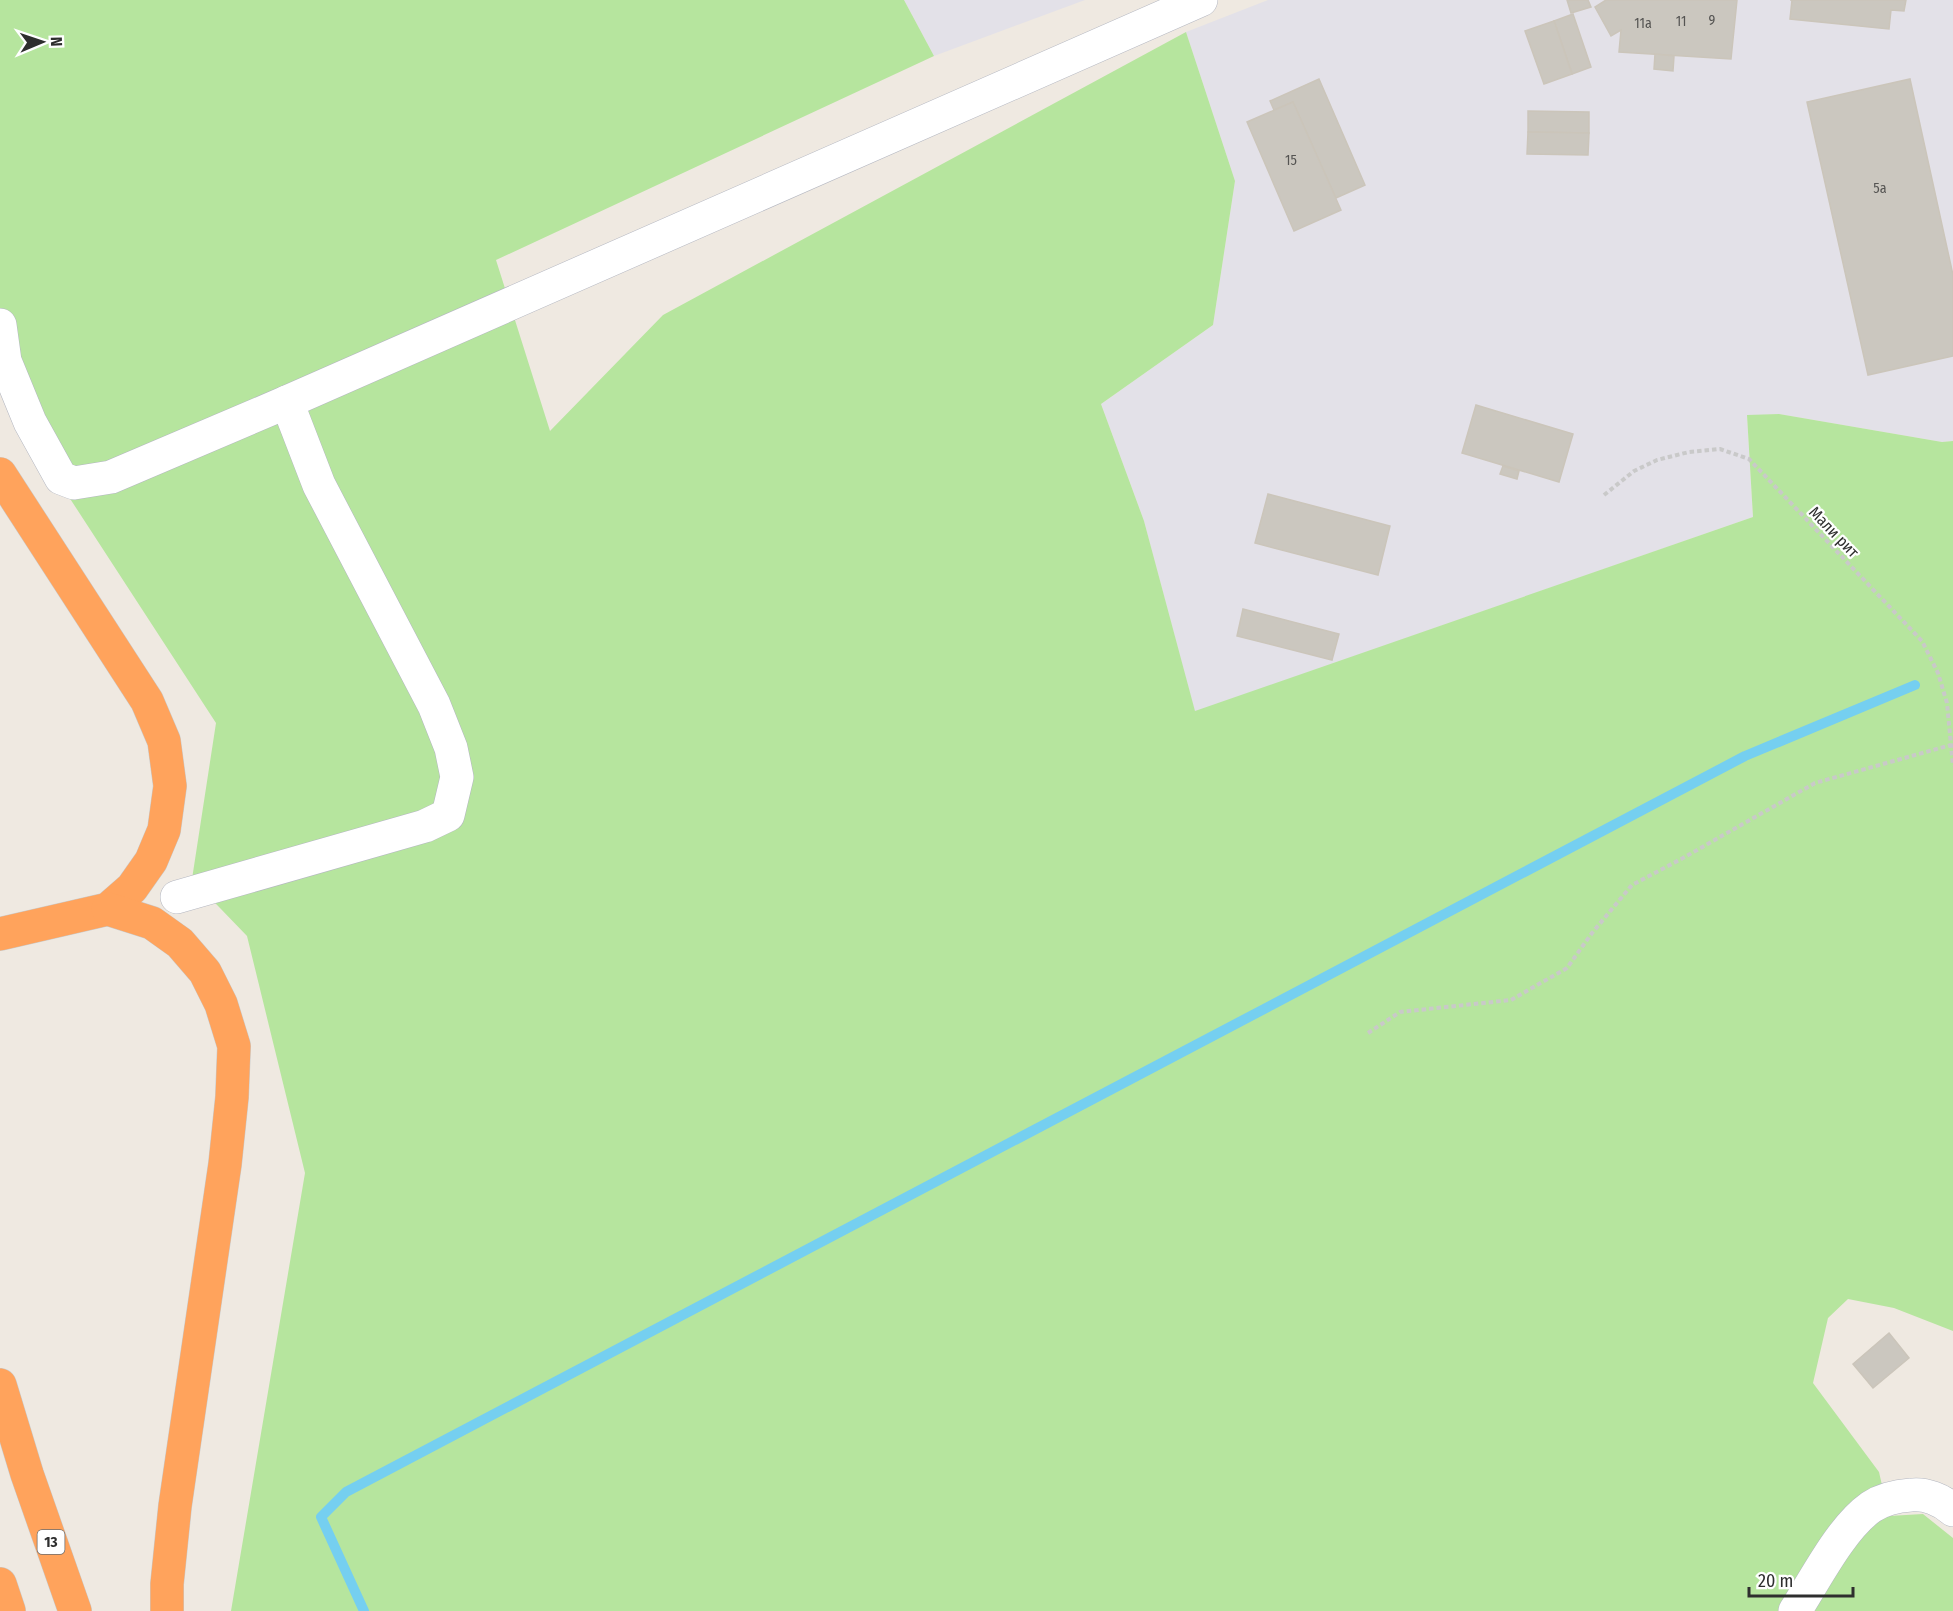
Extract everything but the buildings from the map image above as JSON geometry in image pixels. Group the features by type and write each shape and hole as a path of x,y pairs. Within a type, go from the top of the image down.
{"highway":[{"path":"0,474 147,701 164,741 170,786 164,830 151,861 132,888 108,909 0,934"},
{"path":"108,909 152,922 180,943 205,972 221,1004 234,1046 232,1097 225,1164 175,1506 167,1584 167,1611"},
{"name":"13","path":"0,1385 27,1474 75,1611"},
{"path":"0,1584 9,1611"}],"street":[{"path":"0,325 4,361 30,422 62,478 74,483 111,477 288,402 1200,0"},
{"path":"177,897 425,826 448,815 458,777 451,748 434,705 319,485 288,402"},
{"path":"1795,1611 1846,1532 1872,1507 1896,1496 1922,1494 1953,1510"}],"path":[{"name":"Мали рит","path":"1604,495 1634,471 1657,460 1689,452 1720,449 1749,459 1922,641 1938,673 1947,703 1953,766"},
{"path":"1368,1032 1400,1012 1511,1000 1567,968 1592,933 1632,885 1815,783 1951,745"}],"shaded area":[{"path":"904,0 1085,0 934,56"},
{"path":"1268,0 1953,0 1953,441 1942,442 1779,414 1747,416 1753,517 1195,712 1144,521 1101,404 1213,325 1235,181 1186,32"}],"green space":[{"path":"0,0 904,0 934,56 496,260 550,431 663,315 1186,32 1235,181 1213,325 1101,404 1144,521 1195,711 1753,517 1747,415 1779,414 1942,442 1953,441 1953,1331 1894,1308 1848,1299 1828,1318 1813,1383 1879,1472 1889,1516 1923,1514 1953,1538 1953,1611 231,1611 305,1173 247,936 192,879 216,723 0,391"}],"waterway":[{"path":"364,1611 321,1517 346,1492 1745,756 1915,685"}]}
